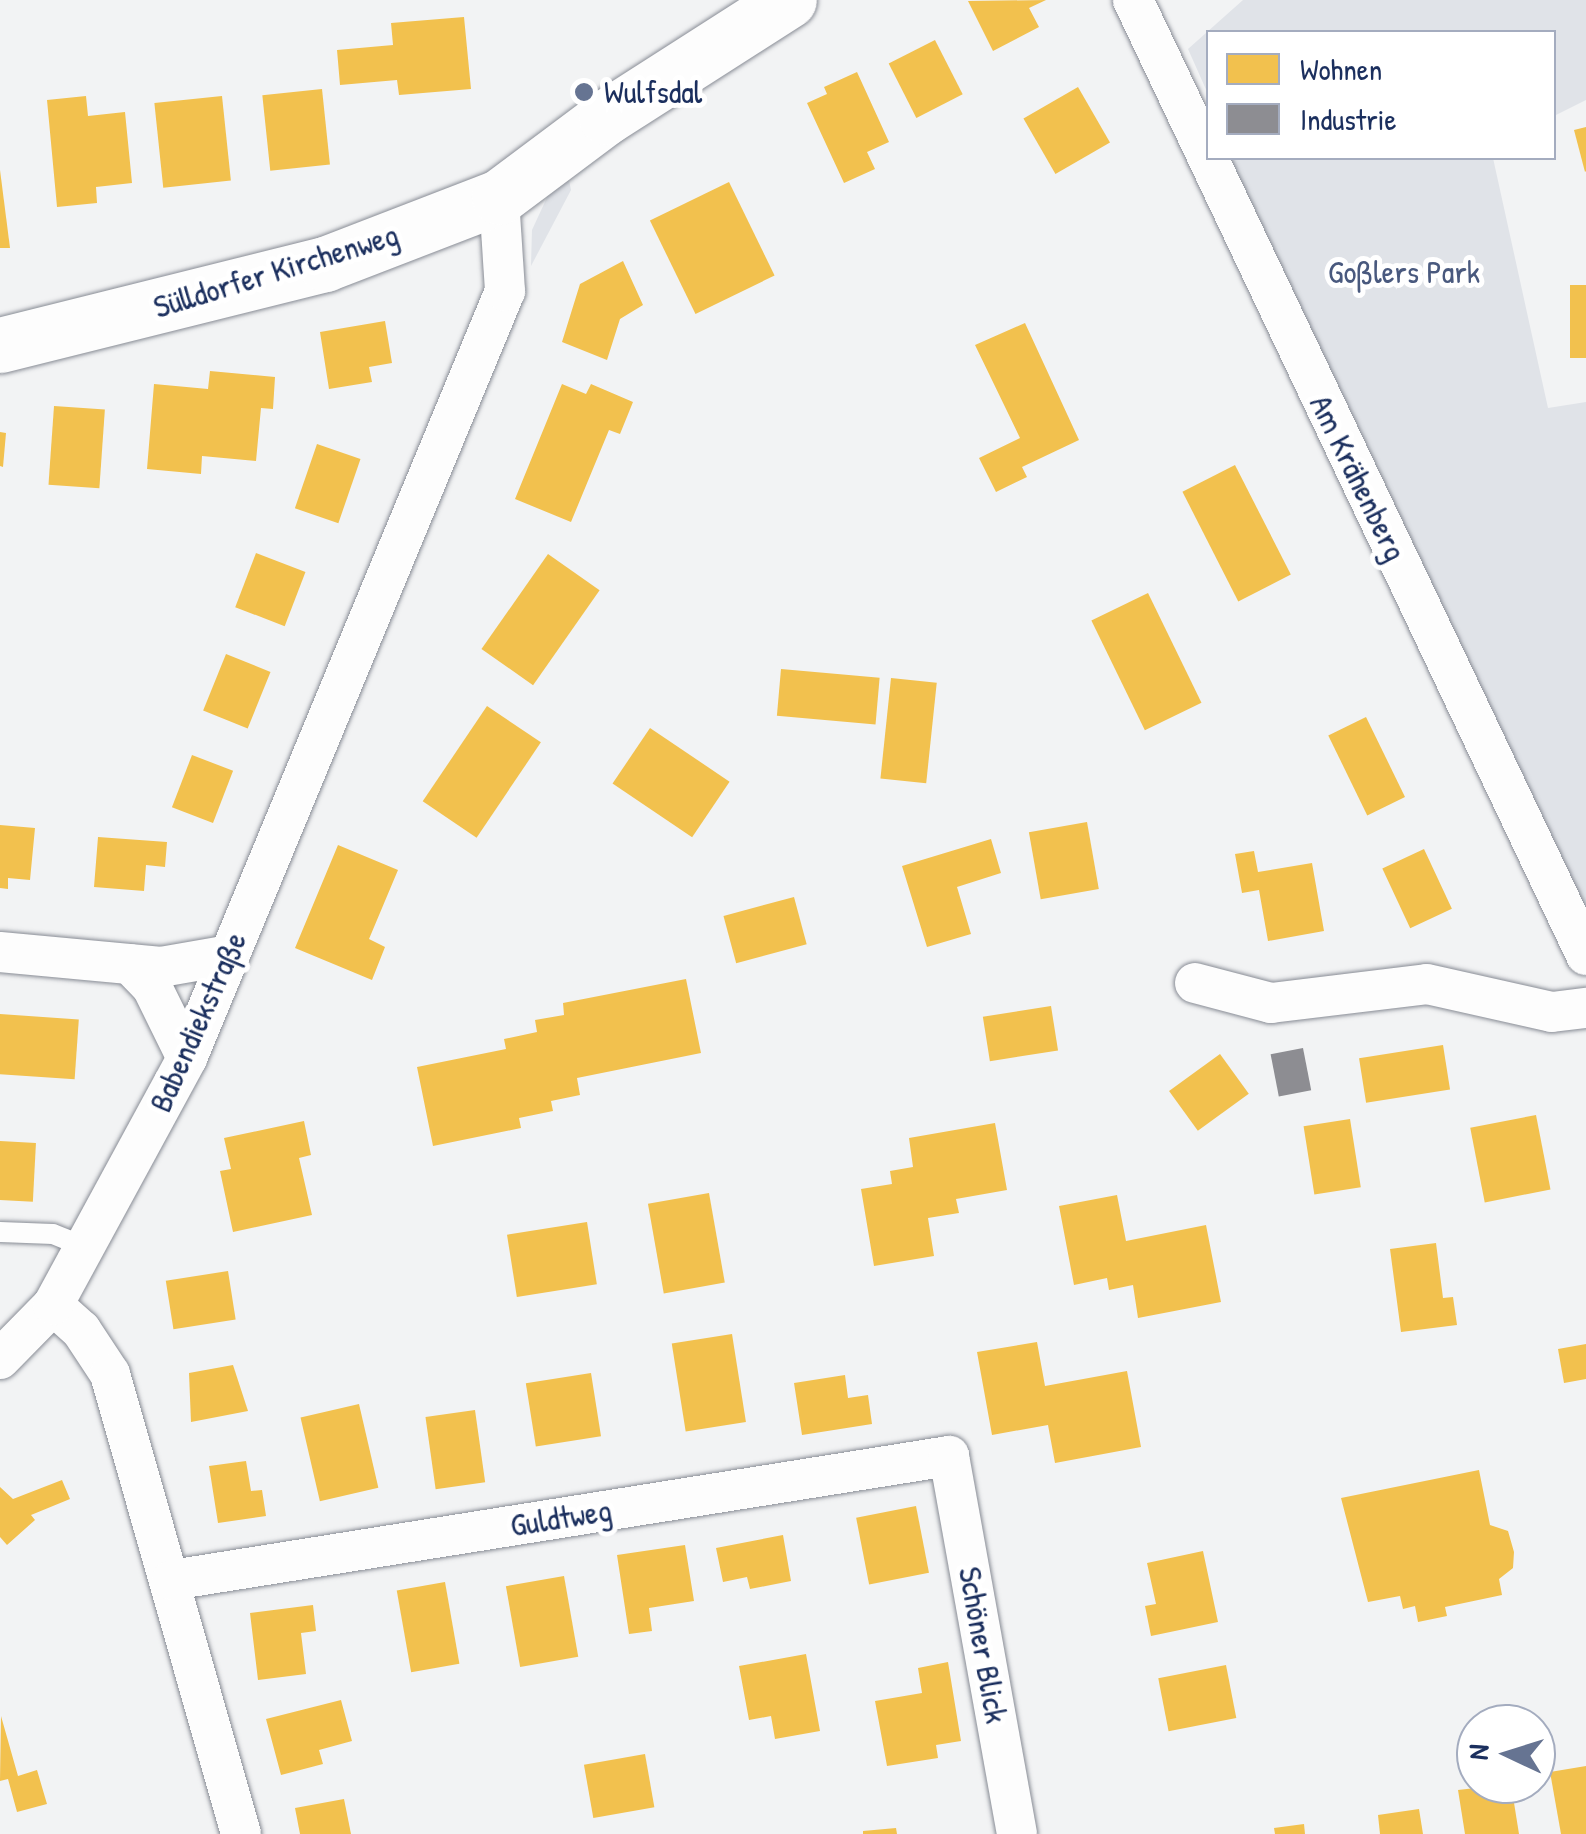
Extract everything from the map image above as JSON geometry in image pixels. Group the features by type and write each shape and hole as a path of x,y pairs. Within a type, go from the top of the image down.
{"street":[{"name":"Sülldorfer Kirchenweg","path":"0,345 325,264 500,196 606,117 789,0"},
{"name":"Am Krähenberg","path":"1133,0 1206,154"},
{"name":"Am Krähenberg","path":"1209,160 1586,955"},
{"name":"Babendiekstraße","path":"0,1360 53,1305 187,1058 506,291 500,196"},
{"path":"0,952 186,967 230,955"},
{"path":"130,964 152,987 187,1058"},
{"path":"1195,983 1271,1003 1427,984 1552,1012 1586,1008"},
{"path":"53,1305 82,1330 110,1374 172,1580 240,1834"},
{"name":"Guldtweg","path":"172,1580 949,1456"},
{"name":"Schöner Blick","path":"949,1456 1017,1834"}],"lane":[{"path":"0,1232 53,1234 86,1247"}],"green space":[{"path":"1243,0 1586,0 1586,100 1556,115 1556,30 1209,30"},
{"path":"1206,33 1206,90 1188,49"},
{"name":"Goßlers Park","path":"1229,160 1493,160 1548,408 1586,402 1586,912"},
{"path":"568,175 571,190 531,266 532,230 550,191"}],"building: Wohnen":[{"path":"1046,0 1029,8 1039,27 993,51 968,1"},
{"path":"464,17 471,89 399,95 397,80 340,85 337,50 393,45 391,23"},
{"path":"935,40 963,94 916,118 889,64"},
{"path":"857,72 889,142 867,152 875,169 844,183 807,103 827,94 824,87"},
{"path":"1078,87 1110,142 1055,174 1023,118"},
{"path":"322,89 330,165 270,171 262,95"},
{"path":"86,96 88,116 125,112 132,183 96,187 97,203 57,207 47,100"},
{"path":"222,96 231,181 163,188 154,103"},
{"path":"1586,127 1586,171 1585,172 1574,130"},
{"path":"0,170 10,248 0,248"},
{"path":"729,182 775,275 695,314 650,221"},
{"path":"623,261 643,305 620,319 607,360 562,342 580,284"},
{"path":"1570,285 1586,285 1586,358 1570,358"},
{"path":"385,321 392,363 369,367 372,382 329,389 320,332"},
{"path":"1025,323 1079,440 1022,467 1027,477 996,492 979,458 1020,438 975,345"},
{"path":"210,371 275,377 273,409 261,408 256,461 202,456 201,474 147,469 154,384 208,389"},
{"path":"562,384 586,394 591,384 633,402 620,434 609,430 571,522 515,499"},
{"path":"54,406 105,410 99,488 48,485"},
{"path":"0,432 6,433 3,467 0,466"},
{"path":"317,444 360,459 338,523 295,508"},
{"path":"1235,465 1291,575 1238,601 1182,492"},
{"path":"256,553 305,572 285,626 235,607"},
{"path":"548,554 600,590 533,685 481,649"},
{"path":"1148,593 1201,703 1145,730 1091,621"},
{"path":"226,654 271,672 248,729 203,711"},
{"path":"781,669 880,678 876,724 777,716"},
{"path":"891,678 937,683 926,783 880,778"},
{"path":"487,706 541,742 477,838 423,801"},
{"path":"1366,717 1405,797 1367,815 1328,735"},
{"path":"650,728 730,782 692,837 613,784"},
{"path":"192,755 233,771 213,823 172,807"},
{"path":"1087,822 1099,889 1041,899 1029,832"},
{"path":"0,825 35,828 30,880 8,878 8,889 0,888"},
{"path":"98,837 167,842 165,867 146,865 144,891 94,887"},
{"path":"991,839 1001,873 957,887 971,934 927,947 902,866"},
{"path":"338,845 398,870 369,939 385,947 372,980 295,948"},
{"path":"1424,849 1452,909 1410,928 1382,868"},
{"path":"1254,851 1258,872 1312,863 1324,931 1268,941 1259,890 1242,893 1235,854"},
{"path":"794,897 807,944 736,963 723,916"},
{"path":"686,979 701,1053 577,1078 580,1095 551,1101 553,1111 519,1118 521,1128 433,1146 417,1067 506,1049 504,1039 537,1032 535,1020 564,1015 563,1003"},
{"path":"1051,1006 1058,1050 990,1061 983,1017"},
{"path":"0,1014 79,1020 75,1079 0,1074"},
{"path":"1443,1045 1450,1089 1366,1103 1359,1058"},
{"path":"1220,1054 1249,1094 1198,1131 1169,1091"},
{"path":"1536,1115 1551,1190 1485,1202 1470,1128"},
{"path":"1350,1119 1361,1187 1314,1195 1304,1126"},
{"path":"304,1121 311,1155 299,1158 312,1215 233,1232 220,1171 231,1169 224,1138"},
{"path":"995,1123 1007,1190 956,1199 959,1213 928,1218 934,1256 874,1266 861,1189 892,1184 890,1171 913,1167 909,1138"},
{"path":"0,1141 36,1143 33,1202 0,1200"},
{"path":"709,1193 725,1283 664,1293 648,1204"},
{"path":"1117,1195 1126,1241 1206,1225 1221,1302 1138,1318 1133,1285 1109,1290 1107,1278 1074,1285 1059,1206"},
{"path":"587,1222 597,1284 517,1297 507,1235"},
{"path":"1436,1243 1443,1298 1453,1297 1457,1325 1401,1332 1390,1249"},
{"path":"228,1271 236,1319 173,1329 166,1281"},
{"path":"732,1334 746,1422 686,1431 672,1344"},
{"path":"1037,1342 1045,1386 1127,1371 1141,1447 1055,1463 1048,1425 992,1435 977,1352"},
{"path":"1586,1344 1586,1379 1564,1383 1558,1349"},
{"path":"233,1365 248,1411 191,1422 189,1373"},
{"path":"591,1373 601,1436 536,1447 526,1383"},
{"path":"845,1375 848,1398 868,1395 872,1424 802,1435 794,1383"},
{"path":"359,1404 378,1488 320,1501 301,1417"},
{"path":"475,1410 485,1482 436,1489 425,1417"},
{"path":"246,1461 251,1491 262,1490 266,1516 218,1523 209,1466"},
{"path":"1479,1470 1490,1525 1508,1531 1514,1552 1513,1568 1499,1579 1502,1595 1445,1607 1447,1616 1418,1622 1415,1606 1403,1609 1400,1596 1368,1602 1341,1498"},
{"path":"62,1480 70,1499 31,1515 35,1520 7,1545 0,1537 0,1487 13,1499"},
{"path":"916,1506 929,1573 869,1584 856,1518"},
{"path":"783,1535 791,1581 750,1589 747,1577 723,1582 716,1548"},
{"path":"685,1545 694,1601 649,1608 652,1631 629,1634 617,1555"},
{"path":"1203,1551 1218,1622 1151,1636 1145,1606 1156,1604 1147,1563"},
{"path":"564,1576 578,1657 520,1667 506,1586"},
{"path":"445,1582 459,1664 411,1672 397,1591"},
{"path":"313,1605 316,1631 301,1633 306,1674 258,1680 250,1613"},
{"path":"806,1654 820,1731 775,1739 771,1716 749,1720 739,1666"},
{"path":"948,1662 961,1741 936,1745 938,1758 887,1766 875,1701 922,1693 918,1668"},
{"path":"1226,1665 1236,1718 1169,1731 1158,1678"},
{"path":"341,1700 352,1741 319,1750 323,1764 281,1775 266,1719"},
{"path":"1,1716 18,1776 37,1770 47,1804 17,1812 8,1779 0,1781"},
{"path":"645,1754 654,1807 593,1818 584,1765"},
{"path":"1586,1766 1586,1834 1561,1834 1556,1771"},
{"path":"344,1799 351,1834 300,1834 295,1808"},
{"path":"1460,1804 1514,1804 1519,1834 1465,1834"},
{"path":"1419,1809 1423,1834 1380,1834 1378,1815"},
{"path":"1304,1824 1305,1834 1275,1834 1274,1828"},
{"path":"896,1828 897,1834 863,1834 863,1831"}],"building: Industrie":[{"path":"1303,1048 1311,1090 1279,1097 1271,1054"}],"place":[{"name":"Wulfsdal","path":"584,92"}]}
